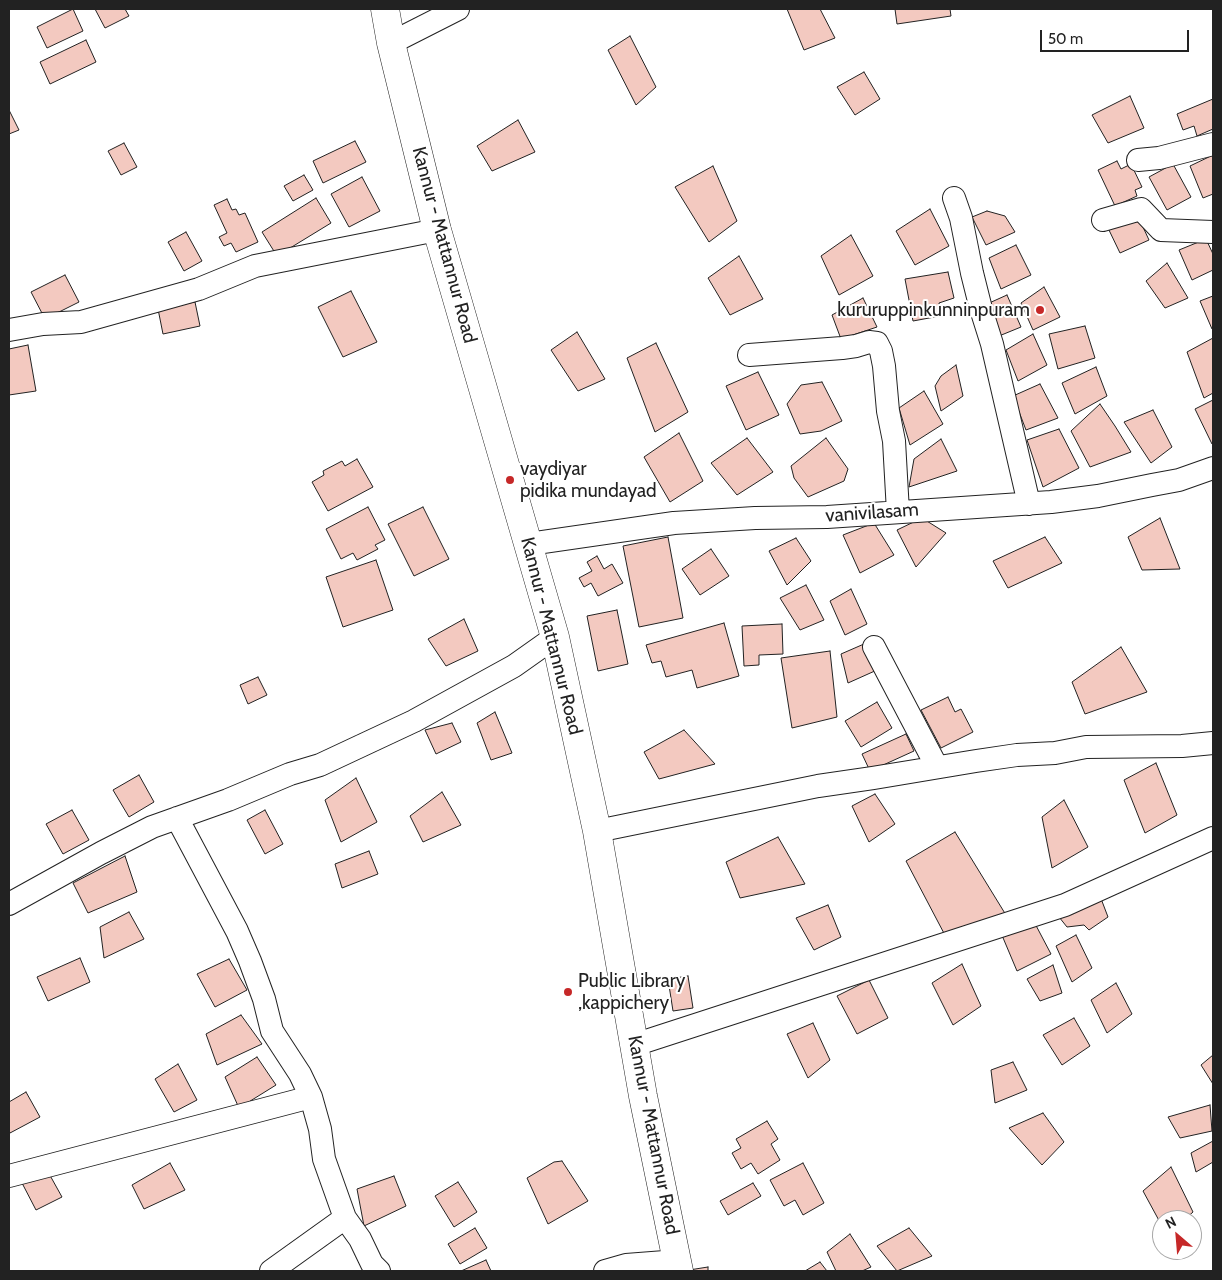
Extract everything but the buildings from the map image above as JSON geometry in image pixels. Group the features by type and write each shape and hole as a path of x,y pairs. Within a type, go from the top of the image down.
{"main road":[{"name":"Kannur - Mattannur Road","path":"385,9 391,44 437,230 556,637 597,831 634,1045 678,1266"}],"street":[{"path":"391,44 458,9"},
{"path":"1138,160 1159,158 1213,144"},
{"path":"954,198 962,218 972,273 992,344 1029,504"},
{"path":"1103,220 1140,208 1162,230 1213,232"},
{"path":"9,330 43,324 81,322 199,289 255,266 437,230"},
{"path":"748,355 842,348 869,342 877,343 884,366 888,411 894,441 898,512"},
{"name":"vanivilasam","path":"529,544 674,523 754,518 827,517 1029,504 1098,496 1179,480 1213,468"},
{"path":"9,904 152,827 228,800 290,774 320,765 414,721 514,666 556,637"},
{"path":"874,647 937,767"},
{"path":"597,831 818,786 1017,755 1055,753 1086,747 1182,746 1213,743"},
{"path":"177,818 214,887 250,961 264,999 272,1032 300,1074 311,1097 320,1129 324,1159 344,1218 360,1239 372,1264 379,1271"},
{"path":"634,1045 1065,905 1213,838"},
{"path":"9,1176 311,1097"},
{"path":"271,1271 344,1218"},
{"path":"606,1271 626,1265 678,1266"}],"place":[{"name":"kururuppinkunninpuram","path":"1040,310"},
{"name":"vaydiyar pidika mundayad","path":"510,480"},
{"name":"Public Library ,kappichery","path":"568,992"}]}
